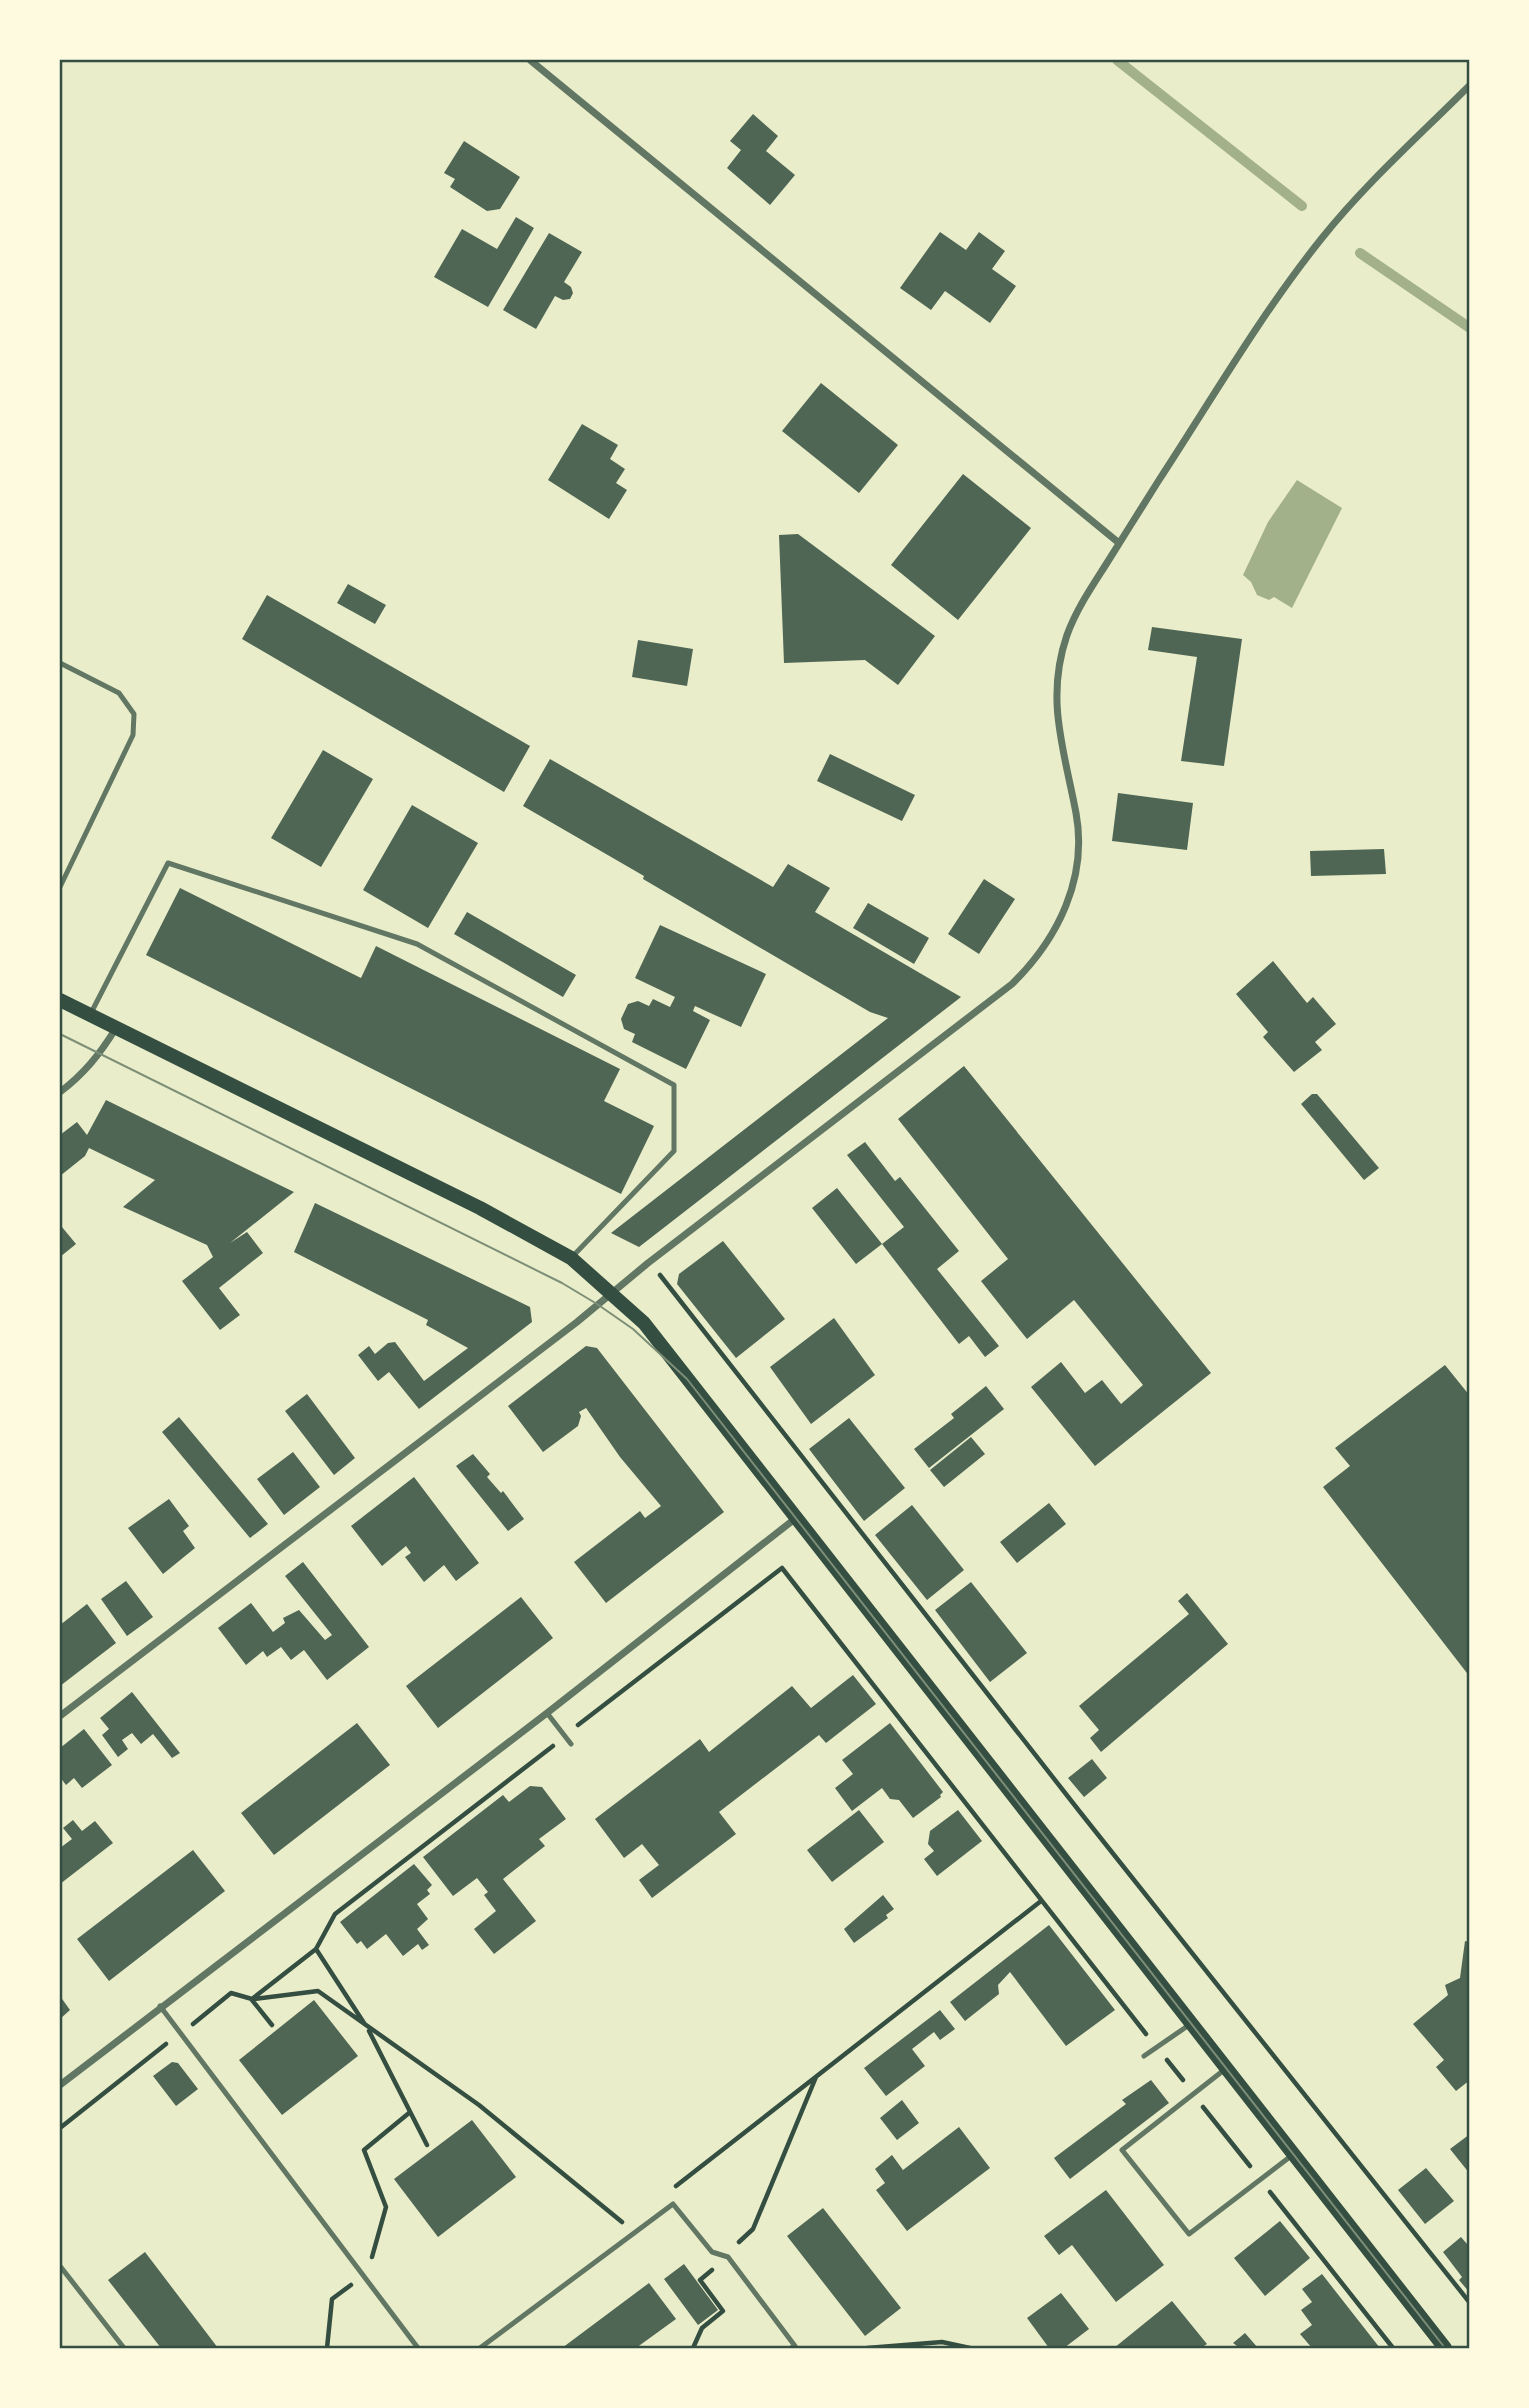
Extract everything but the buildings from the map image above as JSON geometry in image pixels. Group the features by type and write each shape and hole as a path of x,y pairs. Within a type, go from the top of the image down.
{"main road":[{"path":"60,1000 480,1208 571,1258 644,1323 1445,2348"}],"street":[{"path":"530,60 1119,544"},
{"path":"60,1716 577,1322 611,1292 1012,984 1045,947 1074,884 1079,851 1077,815 1056,712 1058,668 1076,615 1264,318 1300,267 1353,202 1469,85"},
{"path":"60,1092 77,1080 100,1054 116,1028"},
{"path":"60,2085 547,1713 797,1517"}],"lane":[{"path":"60,663 119,693 134,714 133,735 60,887"},
{"path":"90,1015 168,863 417,944 674,1085 674,1151 571,1258"},
{"path":"547,1713 571,1744"},
{"path":"160,2006 418,2348"},
{"path":"1144,2056 1191,2023"},
{"path":"1227,2068 1122,2150 1189,2234 1294,2154"},
{"path":"480,2348 673,2204 712,2252 728,2257 795,2346 791,2348"},
{"path":"60,2266 124,2348"}],"path":[{"path":"646,1265 662,1276 1072,1802 1469,2303"},
{"path":"251,1999 316,1949 335,1914 782,1567 1393,2348"},
{"path":"673,2204 676,2185 1041,1901"},
{"path":"316,1949 367,2028 427,2145"},
{"path":"60,2128 232,1993 251,1999 318,1991 479,2105 634,2231"},
{"path":"251,1999 272,2025"},
{"path":"693,2348 702,2328 723,2311 700,2280 728,2257 729,2251 753,2230 817,2075"},
{"path":"327,2348 332,2299 363,2276 371,2261 386,2207 364,2150 409,2113"},
{"path":"867,2348 942,2342 970,2348"}],"shaded area":[{"path":"1297,480 1342,508 1292,608 1274,597 1269,600 1257,595 1251,582 1243,575 1268,522"}],"waterway":[{"path":"1117,60 1302,206"},
{"path":"1360,253 1470,328"}],"tram line":[{"path":"60,1034 562,1283 633,1329 687,1379 1445,2348"}]}
